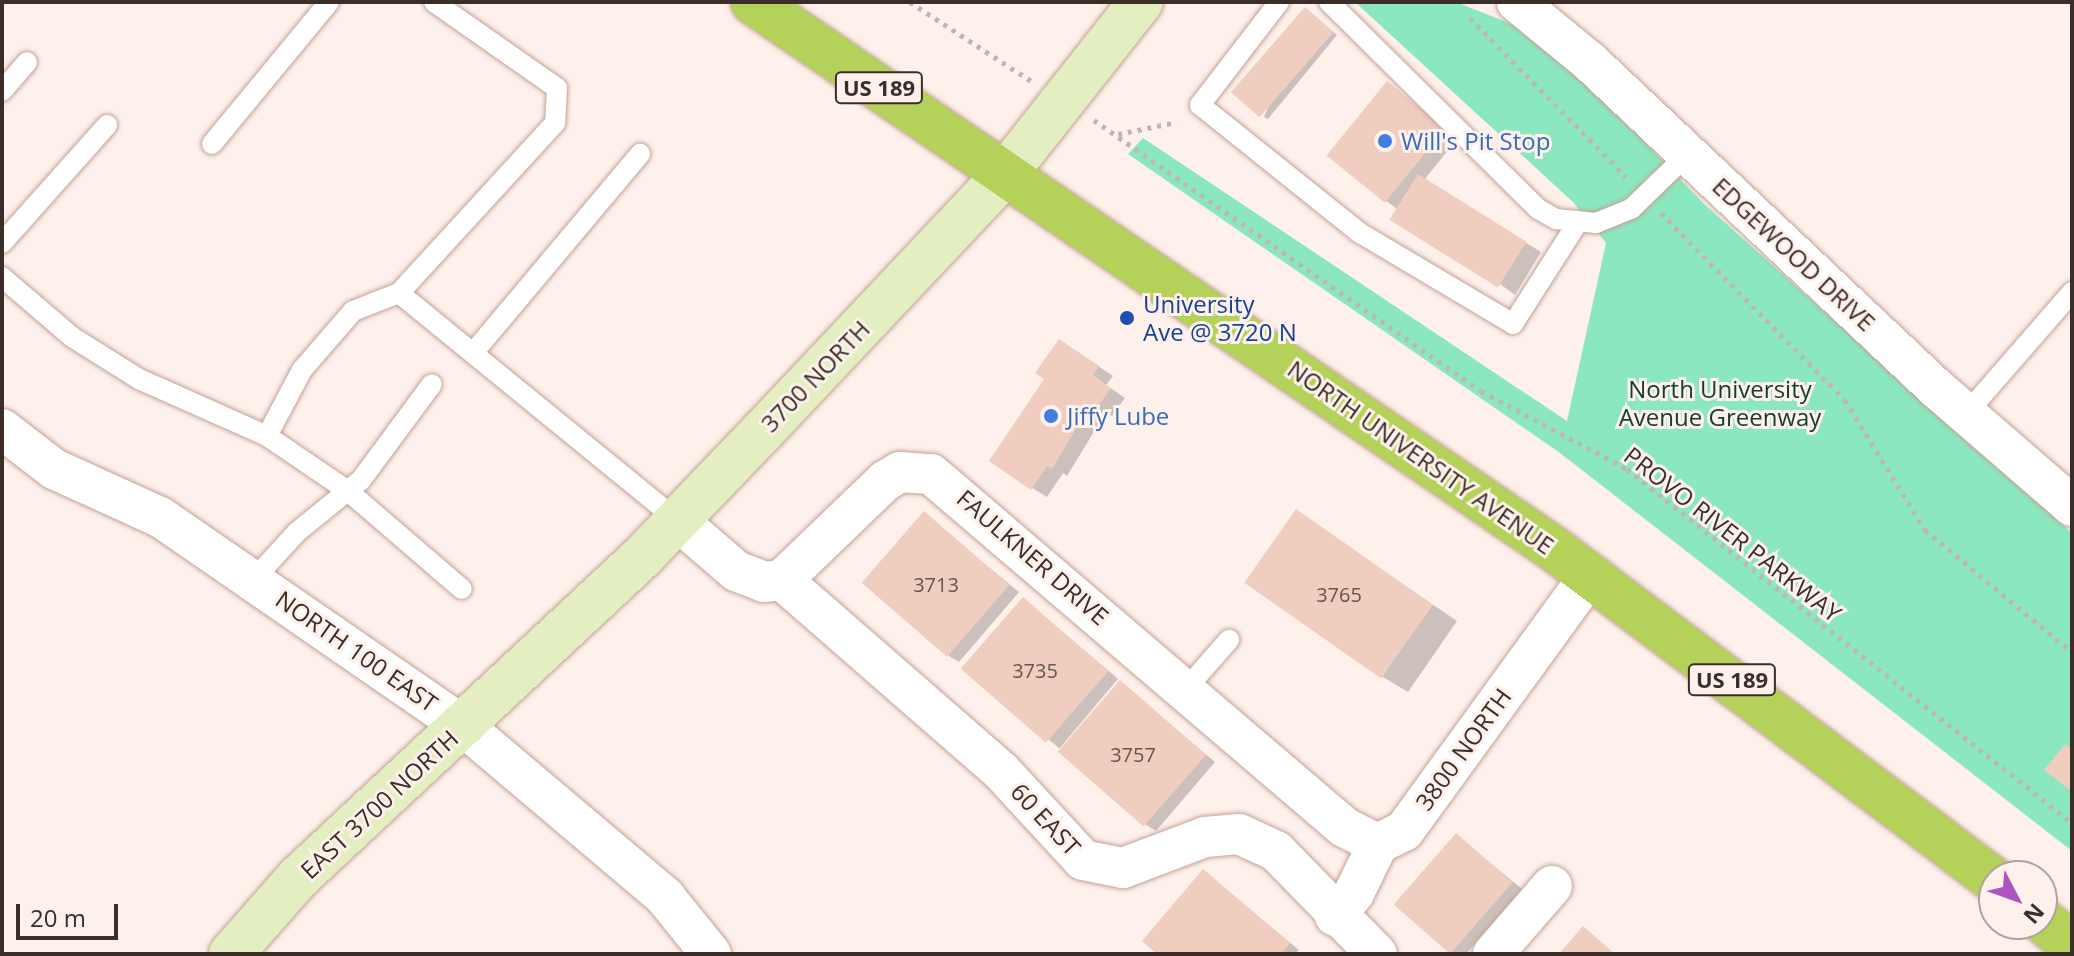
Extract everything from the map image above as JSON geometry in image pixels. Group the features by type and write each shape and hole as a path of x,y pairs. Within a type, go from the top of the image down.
{"highway":[{"name":"NORTH UNIVERSITY AVENUE","path":"753,2 1590,575 1978,868"}],"main road":[{"name":"3700 NORTH","path":"463,726 677,520 1005,174 1141,2"},
{"name":"EAST 3700 NORTH","path":"231,954 299,877 463,726"}],"street":[{"name":"EDGEWOOD DRIVE","path":"1517,2 1590,62 1966,414 2072,506"},
{"name":"NORTH 100 EAST","path":"2,429 54,469 160,517 463,726 665,897 711,954"},
{"name":"FAULKNER DRIVE","path":"782,580 885,481 900,472 931,474 1344,827 1378,844"},
{"path":"677,520 736,571 764,582 782,580"},
{"name":"3800 NORTH","path":"1335,916 1354,893 1378,844 1404,831 1590,575"},
{"name":"60 EAST","path":"782,580 1001,771 1083,860 1123,868 1205,837 1239,834 1276,851 1335,916 1377,954"},
{"path":"1493,954 1552,886"}],"lane":[{"path":"212,144 329,2"},
{"path":"267,436 302,370 353,311 399,293 555,123 557,88 434,2"},
{"path":"1279,2 1200,105 1360,233 1513,324 1576,225"},
{"path":"1329,2 1538,209 1576,225 1631,209 1688,154"},
{"path":"2,91 27,62"},
{"path":"2,243 107,125"},
{"path":"473,353 640,154"},
{"path":"2,277 72,337 139,379 267,436 348,491 462,589"},
{"path":"1966,414 2072,292"},
{"path":"399,293 677,520"},
{"path":"254,579 297,532 348,491 432,384"},
{"path":"1185,690 1229,640"}],"path":[{"name":"PROVO RIVER PARKWAY","path":"910,2 1117,135 1481,391 1627,469 2072,823"},
{"path":"1117,135 1177,122"},
{"path":"1845,400 1925,530 2072,652"}],"green space":[{"name":"North University Avenue Greenway","path":"1355,2 1456,2 1544,37 1703,203 2072,533 2072,851 1560,453 1128,154 1143,138 1567,421 1606,243 1574,203"}],"building":[{"path":"1305,7 1334,32 1260,117 1231,92"},
{"name":"Will's Pit Stop","path":"1387,81 1445,128 1385,203 1327,156"},
{"path":"1418,174 1527,242 1498,288 1389,220"},
{"name":"Jiffy Lube","path":"1059,339 1099,366 1093,375 1111,388 1096,409 1090,405 1052,469 1047,466 1031,490 989,461 1044,379 1035,373"},
{"path":"1296,509 1433,605 1381,679 1244,583"},
{"path":"924,511 1009,585 947,657 862,583"},
{"path":"1023,597 1108,671 1046,743 961,669"},
{"path":"1120,680 1206,755 1144,826 1058,752"},
{"path":"2065,744 2072,749 2072,792 2044,770"},
{"path":"1456,833 1513,882 1450,954 1394,905"},
{"path":"1203,869 1290,943 1281,954 1157,954 1142,941"},
{"path":"1583,926 1615,954 1559,954"}],"place":[{"name":"Will's Pit Stop","path":"1385,141"},
{"name":"University Ave @ 3720 N","path":"1127,318"},
{"name":"Jiffy Lube","path":"1051,416"}]}
